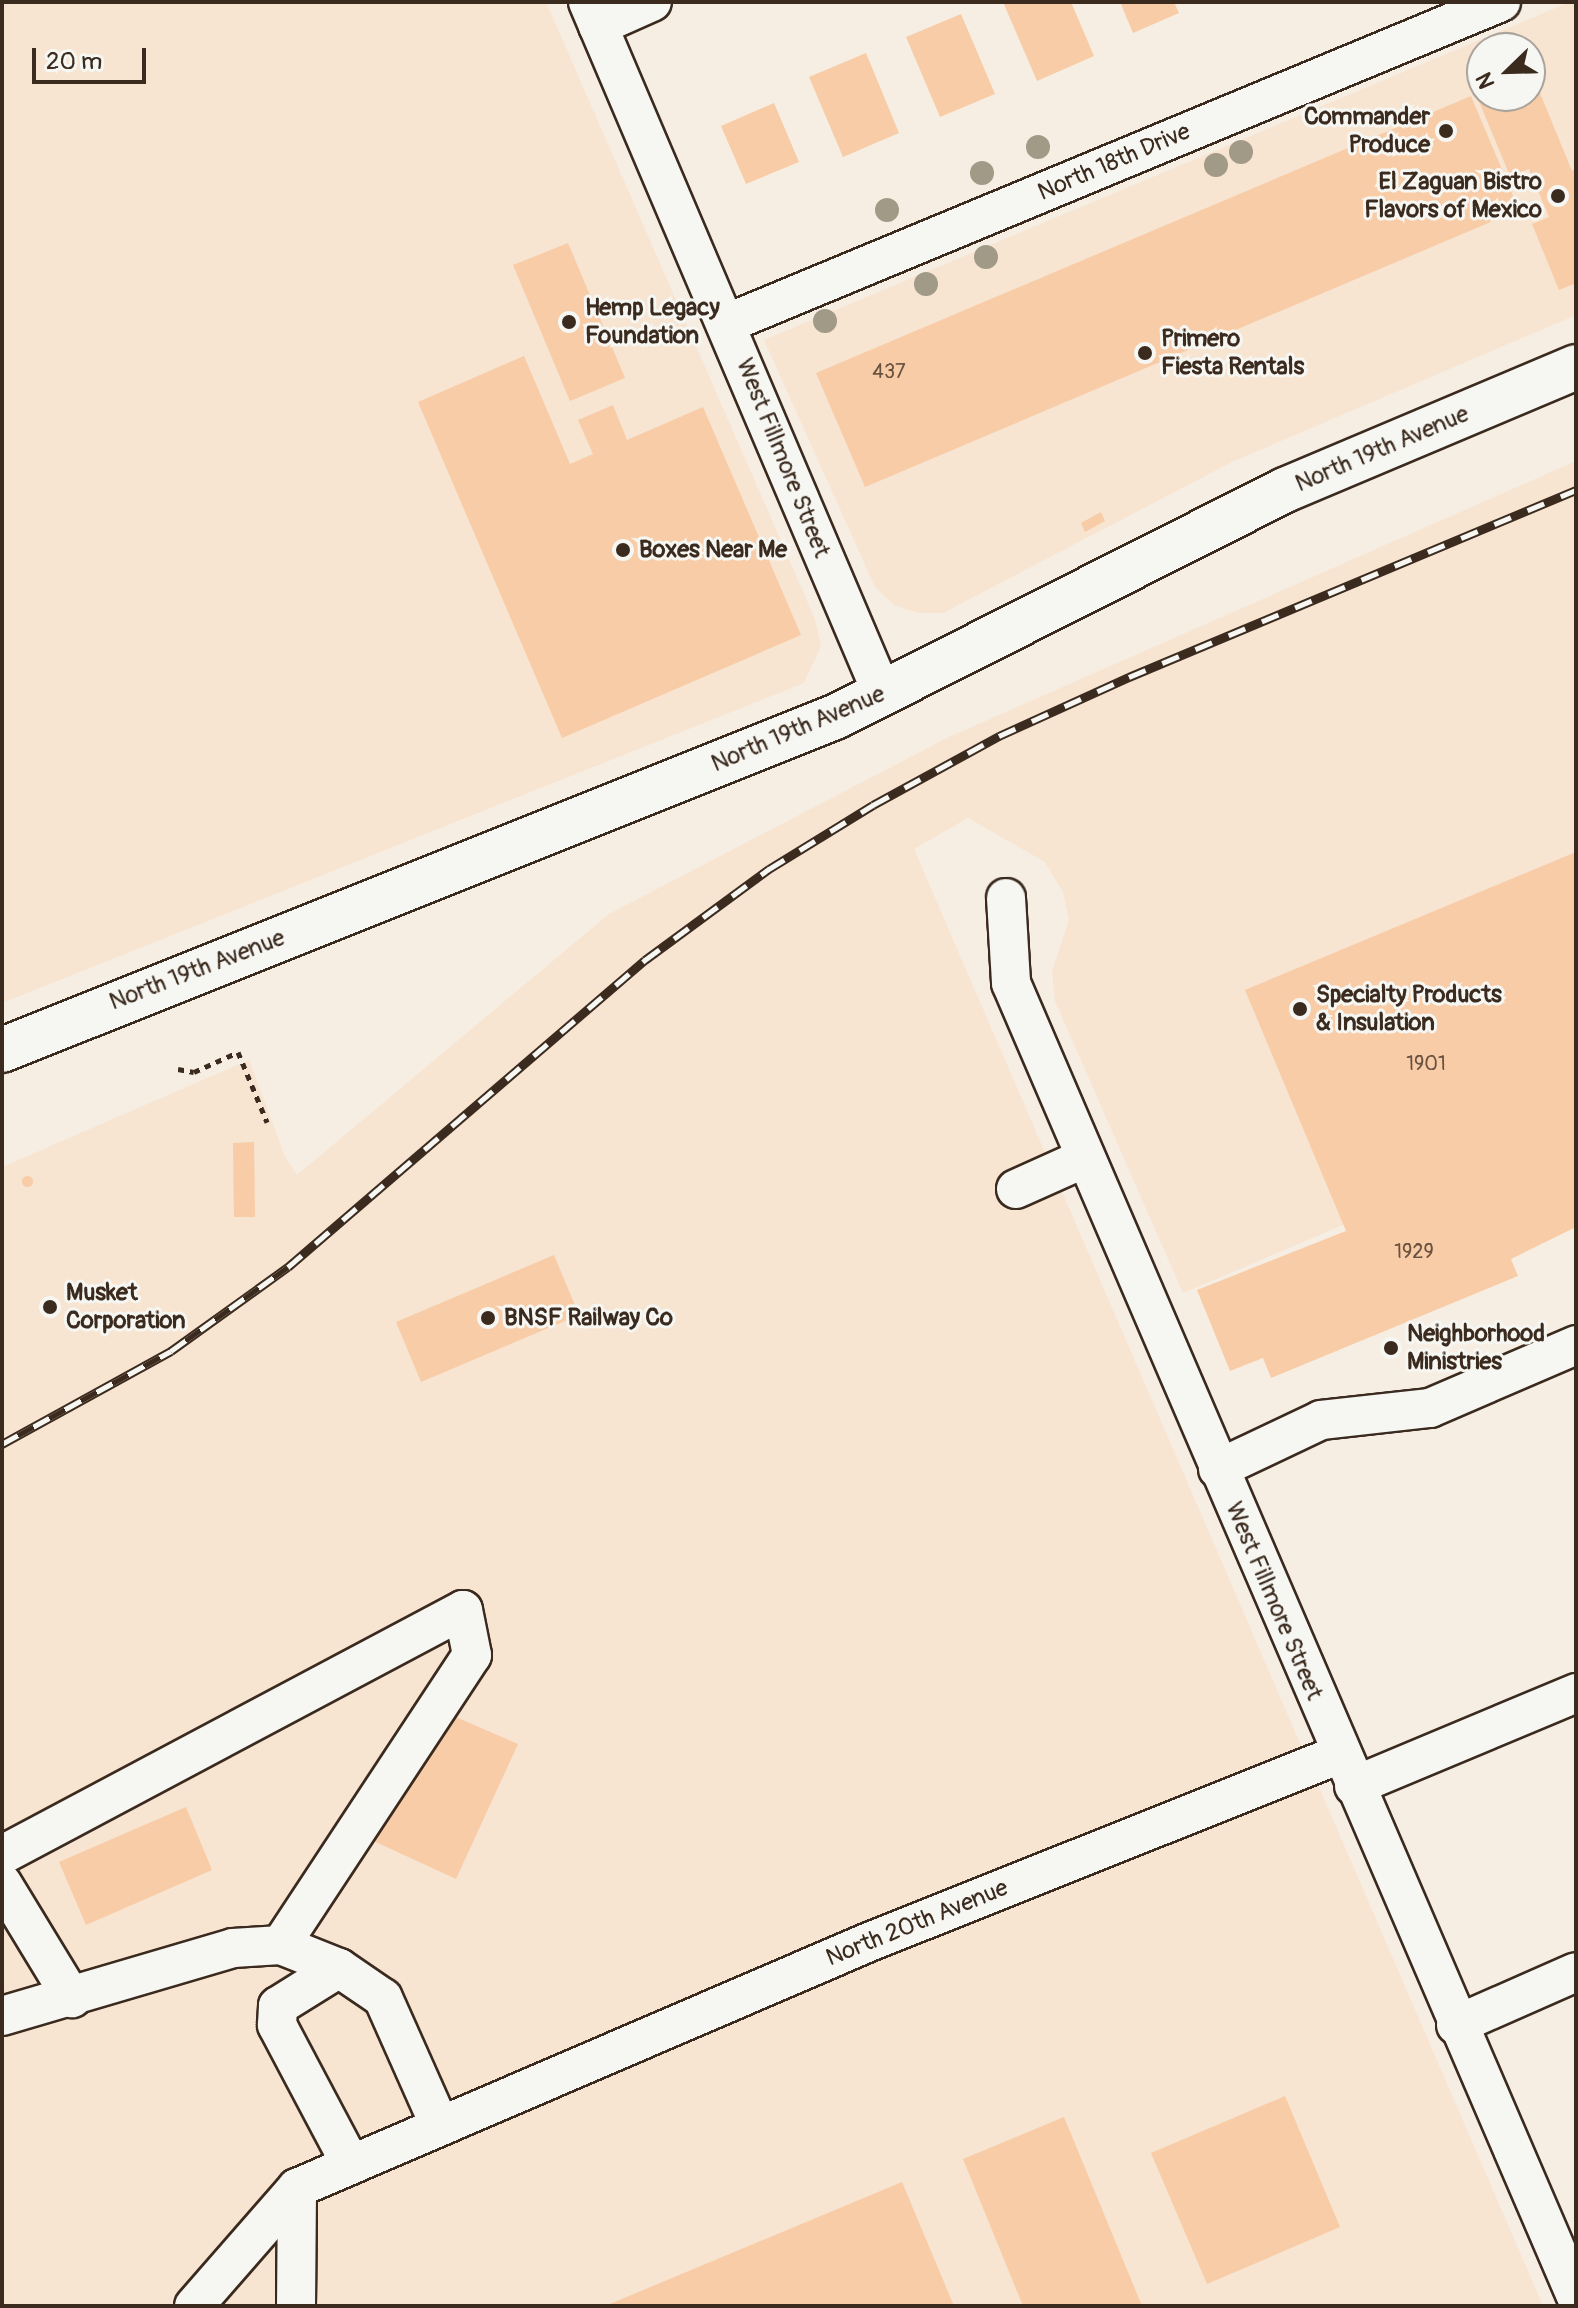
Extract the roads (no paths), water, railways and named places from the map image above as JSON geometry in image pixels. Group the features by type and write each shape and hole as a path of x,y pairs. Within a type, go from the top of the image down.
{"main road":[{"name":"North 19th Avenue","path":"2,1050 835,717 1285,490 1576,367"}],"street":[{"path":"593,14 652,2"},
{"name":"North 18th Drive","path":"728,323 1501,2"},
{"name":"West Fillmore Street","path":"593,14 728,323 882,693"},
{"name":"West Fillmore Street","path":"1006,898 1011,983 1456,2025 1571,2273"},
{"path":"1016,1189 1085,1158"},
{"path":"1218,1469 1321,1420 1430,1408 1576,1345"},
{"path":"2,1855 463,1610 472,1655 281,1945"},
{"name":"North 20th Avenue","path":"297,2188 869,1942 1347,1770 1576,1693"},
{"path":"2,1883 72,1998"},
{"path":"2,2016 72,1998 233,1948 281,1945 339,1968 383,1998 440,2126"},
{"path":"339,1968 278,2006 277,2025 351,2165"},
{"path":"1456,2025 1576,1972"},
{"path":"194,2306 297,2188"},
{"path":"296,2306 297,2188"}],"railway":[{"path":"2,1444 171,1351 288,1267 645,960 769,869 873,805 999,736 1129,677 1576,490"}],"place":[{"name":"Commander Produce","path":"1446,131"},
{"name":"El Zaguan Bistro Flavors of Mexico","path":"1558,196"},
{"name":"Hemp Legacy Foundation","path":"569,322"},
{"name":"Primero Fiesta Rentals","path":"1145,353"},
{"name":"Boxes Near Me","path":"623,550"},
{"name":"Specialty Products & Insulation","path":"1300,1009"},
{"name":"Musket Corporation","path":"50,1307"},
{"name":"BNSF Railway Co","path":"488,1318"},
{"name":"Neighborhood Ministries","path":"1391,1348"}]}
